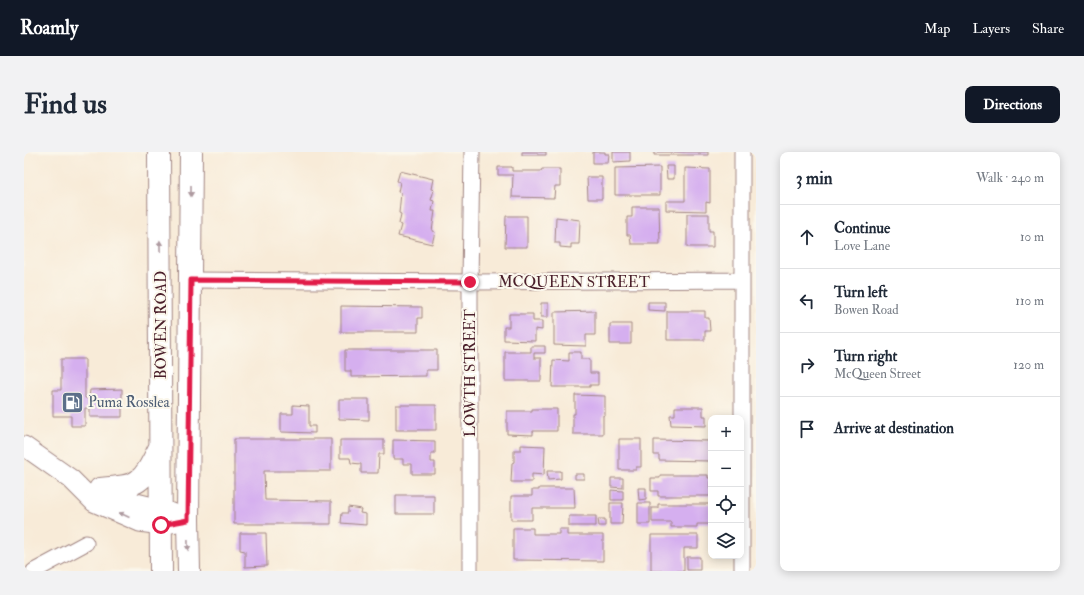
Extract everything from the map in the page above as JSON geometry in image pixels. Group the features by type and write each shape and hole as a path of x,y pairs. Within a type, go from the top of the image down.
{"main road":[{"name":"BOWEN ROAD","path":"159,152 161,571"},
{"name":"BOWEN ROAD","path":"189,571 188,520 191,152"},
{"path":"100,489 132,485 140,480 150,467 161,445"}],"street":[{"name":"LOWTH STREET","path":"470,571 470,282 472,152"},
{"path":"742,152 742,571"},
{"name":"MCQUEEN STREET","path":"191,280 470,282 742,280"},
{"path":"24,446 71,479 94,502 140,522 161,517 188,520"},
{"path":"71,479 136,503 161,517"},
{"path":"34,571 86,543"}],"building":[{"path":"522,152 546,152 546,155 522,155"},
{"path":"593,152 605,152 605,154 609,154 608,163 593,163"},
{"path":"613,152 630,152 630,161 613,162"},
{"path":"654,152 708,152 708,155 654,155"},
{"path":"666,166 674,166 674,179 667,179"},
{"path":"498,167 512,167 512,171 541,171 542,169 560,169 560,186 555,186 554,198 512,197 513,175 498,175"},
{"path":"660,167 660,195 615,195 615,168"},
{"path":"685,168 710,169 710,203 706,202 706,211 666,210 666,201 685,201"},
{"path":"400,171 433,179 431,189 434,190 431,200 434,201 432,211 435,211 432,231 435,232 432,244 398,236 401,225 399,224 401,214 399,213 401,193 398,192 400,182 397,181"},
{"path":"587,177 602,177 602,199 588,199"},
{"path":"632,207 659,207 660,244 631,244 630,235 627,235 627,217 632,217"},
{"path":"687,214 709,214 709,231 713,231 713,247 687,247"},
{"path":"506,216 527,216 527,247 505,247"},
{"path":"556,217 580,220 579,244 571,244 571,248 560,247 560,243 555,243"},
{"path":"648,302 665,302 665,311 648,310"},
{"path":"541,303 548,303 548,317 541,317"},
{"path":"341,306 422,307 422,318 418,318 418,332 341,332"},
{"path":"595,311 595,335 586,335 586,346 554,345 554,312"},
{"path":"667,311 705,311 705,318 709,318 710,331 705,331 705,340 667,340"},
{"path":"509,314 533,314 533,321 542,321 542,330 535,329 535,341 504,340 504,327 509,327"},
{"path":"610,324 631,324 631,344 610,344"},
{"path":"531,346 545,346 545,353 534,353 534,358 541,358 541,381 505,381 505,352 531,352"},
{"path":"345,350 437,350 437,370 426,370 426,376 351,377 351,371 345,371"},
{"path":"569,352 581,352 581,359 590,359 590,373 598,373 598,385 590,385 590,387 552,387 553,360 569,361"},
{"path":"61,359 85,359 85,398 89,398 90,390 122,389 122,417 90,417 90,408 85,408 85,426 71,426 71,416 53,416 53,390 61,390"},
{"path":"575,395 605,396 603,434 573,434"},
{"path":"339,399 369,399 369,420 339,419"},
{"path":"293,405 309,406 309,426 315,426 315,433 281,432 281,414 293,414"},
{"path":"396,405 436,405 436,430 396,430"},
{"path":"675,407 703,407 703,416 706,416 706,426 671,425 670,415 675,415"},
{"path":"532,409 557,409 557,431 533,431 533,435 507,434 507,411 532,411"},
{"path":"234,439 331,439 331,471 264,471 265,500 331,501 331,524 234,524"},
{"path":"619,439 641,439 641,467 636,467 636,470 619,470"},
{"path":"340,440 384,440 384,454 379,454 378,473 361,473 361,464 351,463 350,458 340,458"},
{"path":"393,440 435,441 435,453 431,453 431,462 435,462 435,474 412,474 412,464 403,464 403,459 393,459"},
{"path":"654,440 708,441 708,461 659,460 659,455 654,455"},
{"path":"521,445 545,446 544,475 532,474 532,482 511,482 514,450 521,450"},
{"path":"547,471 561,471 561,479 548,480"},
{"path":"575,474 584,474 584,479 575,479"},
{"path":"660,475 708,475 708,496 658,496 658,491 651,491 651,478 660,478"},
{"path":"611,478 623,478 623,488 611,487"},
{"path":"539,488 574,488 575,508 532,508 532,520 511,520 511,496 532,496 532,490 539,490"},
{"path":"638,488 646,488 646,499 639,500"},
{"path":"611,490 623,491 623,500 611,500"},
{"path":"396,495 434,495 434,514 396,514"},
{"path":"610,503 623,503 622,524 610,524"},
{"path":"638,503 650,503 650,524 638,524"},
{"path":"658,504 708,504 708,524 697,524 697,527 671,527 671,522 652,522 652,508 658,508"},
{"path":"348,507 361,509 360,513 366,514 366,525 341,523 342,513 348,513"},
{"path":"569,516 596,516 596,526 569,526"},
{"path":"598,519 605,519 605,526 599,526"},
{"path":"513,528 533,528 533,534 559,534 559,529 567,529 567,535 603,535 603,561 513,560"},
{"path":"240,533 266,533 267,566 245,567 245,551 240,550"},
{"path":"651,535 698,535 698,548 684,548 684,571 651,571"},
{"path":"687,557 700,557 700,570 687,570"}],"place":[{"name":"Puma Rosslea","path":"73,402"}],"route":[{"path":"161,525 188,520 191,280 470,282"}]}
